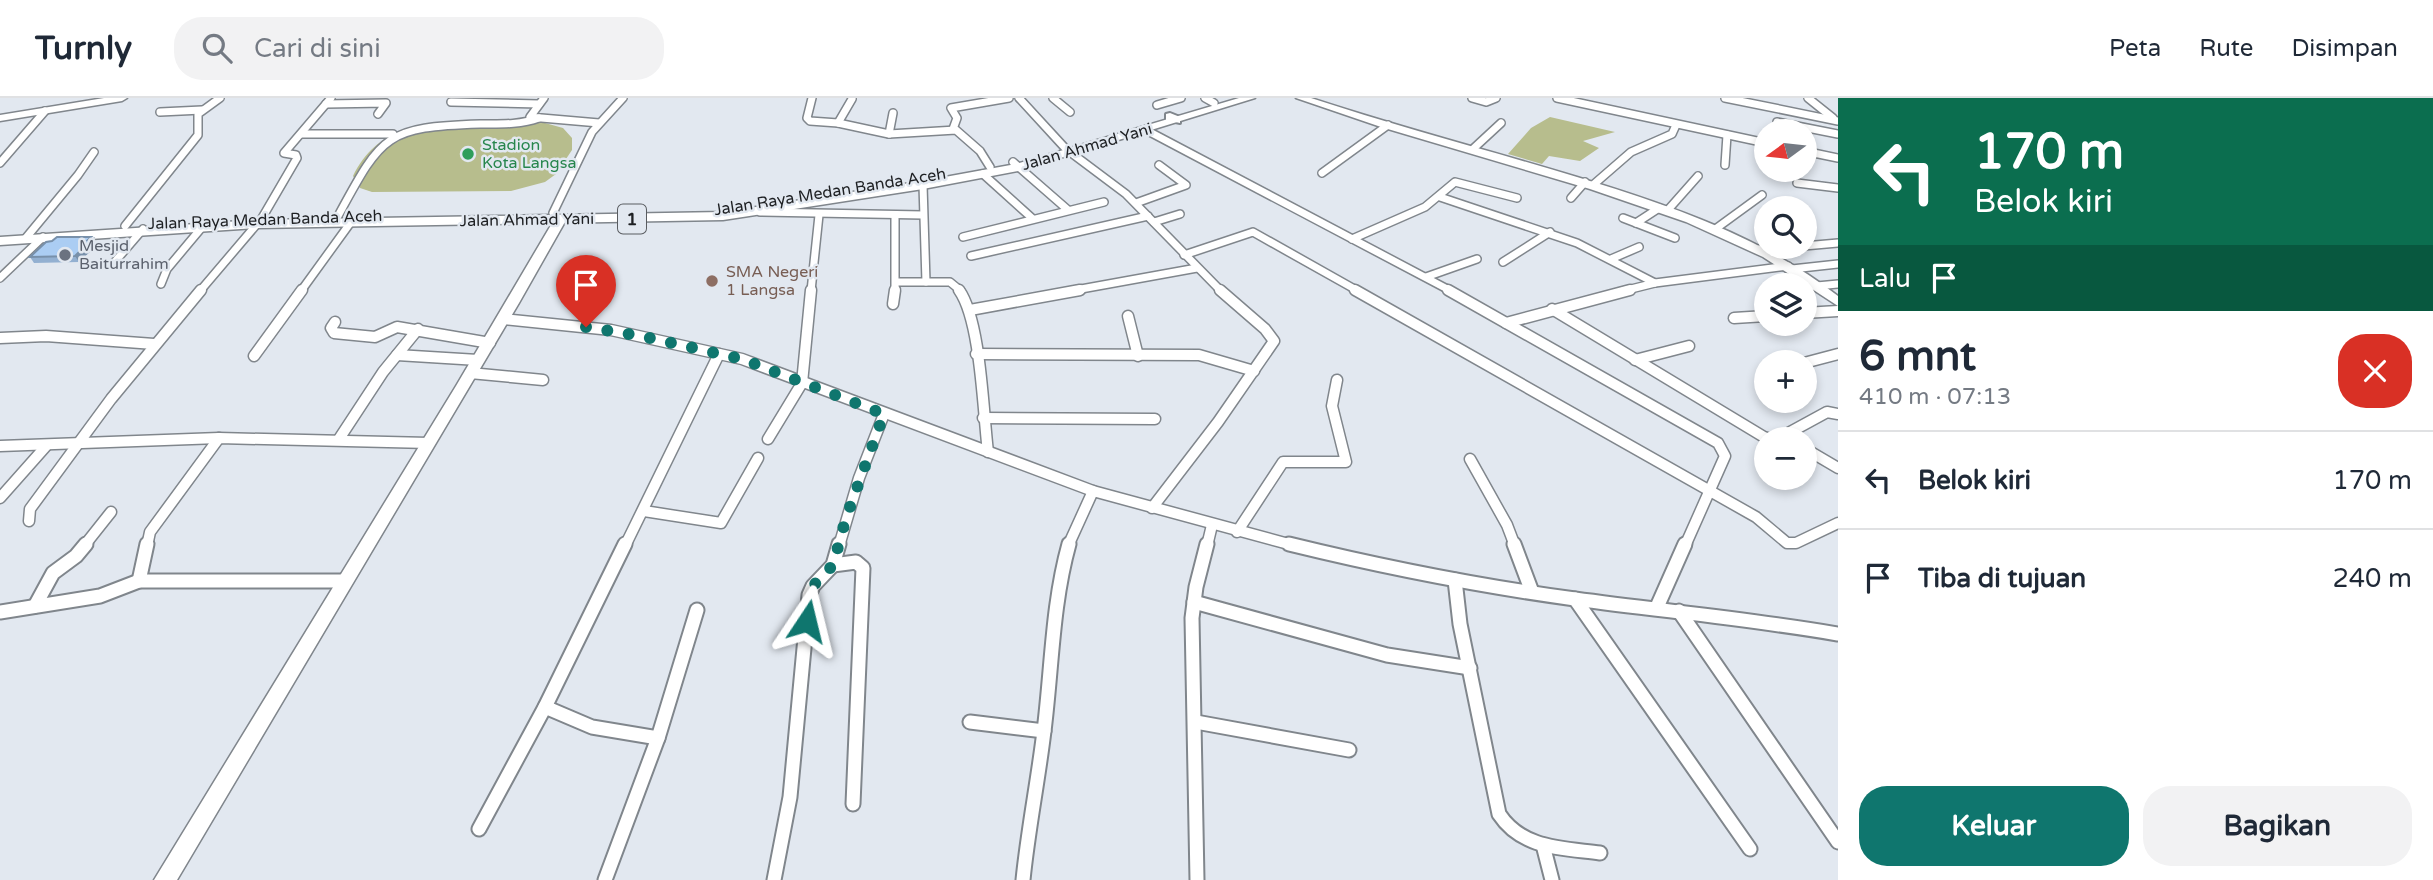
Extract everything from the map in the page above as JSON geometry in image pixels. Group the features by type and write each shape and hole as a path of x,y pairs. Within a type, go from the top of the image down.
{"main road":[{"name":"1","path":"1067,150 1173,119 1209,101 1231,98"},
{"name":"Jalan Ahmad Yani","path":"0,239 259,221 351,222 556,216 703,218 760,212 923,185 1015,164 1146,130 1173,119 1250,98"},
{"name":"Jalan Raya Medan Banda Aceh","path":"26,237 125,226 338,216 556,216 740,208 987,170"}],"street":[{"path":"0,118 122,98"},
{"path":"125,226 198,135 197,117 202,110 220,98"},
{"path":"165,880 504,319 556,216 585,143 599,123 623,98"},
{"path":"813,98 808,121 838,123 889,134 916,135 953,129 980,151 987,170 1033,219"},
{"path":"953,129 957,118 951,108 1009,98"},
{"path":"1019,98 1067,150 1136,203 1184,256 1273,337 1273,344 1254,371 1152,508"},
{"path":"1053,98 1070,112"},
{"path":"1157,105 1181,98"},
{"path":"1301,98 1589,184 1754,247"},
{"path":"1472,98 1486,102 1496,98"},
{"path":"1557,98 1754,141"},
{"path":"1725,98 1838,121"},
{"path":"1808,98 1838,121"},
{"path":"838,123 852,99"},
{"path":"29,521 30,509 77,443 154,344 259,221 297,158 296,155 284,153 328,101 386,103 378,114"},
{"path":"541,101 529,116 599,123"},
{"path":"452,102 541,101"},
{"path":"160,112 202,110"},
{"path":"0,163 45,111"},
{"path":"889,134 893,113"},
{"path":"301,134 391,131 430,125 522,123 539,118"},
{"path":"1474,148 1501,123"},
{"path":"1322,173 1388,125"},
{"path":"1571,198 1632,151 1672,134 1676,125"},
{"path":"1146,130 1426,277 1718,443 1725,456 1657,607"},
{"path":"1817,130 1838,134"},
{"path":"338,216 369,158 391,131"},
{"path":"1725,165 1727,135"},
{"path":"26,237 52,203 77,180 94,152"},
{"path":"1817,154 1838,158"},
{"path":"1015,164 1068,210"},
{"path":"1136,203 1186,185 1159,166"},
{"path":"1636,223 1663,210 1698,176"},
{"path":"1352,239 1425,207 1457,182 1517,198"},
{"path":"1797,183 1838,188"},
{"path":"923,185 926,282"},
{"path":"1714,230 1762,195"},
{"path":"1440,197 1550,232 1611,259 1656,283"},
{"path":"963,237 1104,202"},
{"path":"760,212 923,215"},
{"path":"971,256 1180,214"},
{"path":"768,439 802,383 819,215"},
{"path":"893,304 896,282 895,215"},
{"path":"1623,218 1675,238"},
{"path":"254,356 351,222"},
{"path":"160,284 167,269 203,226"},
{"path":"112,265 143,229"},
{"path":"1503,262 1550,232"},
{"path":"1184,256 1247,233 1255,233 1756,517 1787,543 1796,543 1838,523"},
{"path":"0,278 43,237"},
{"path":"1817,245 1838,243"},
{"path":"1611,259 1639,247"},
{"path":"1426,277 1477,259"},
{"path":"1776,259 1799,273"},
{"path":"1506,323 1656,283 1838,264"},
{"path":"970,310 1198,268"},
{"path":"896,282 958,286 970,310 988,453"},
{"path":"1817,286 1838,284"},
{"path":"1817,286 1838,302"},
{"path":"1552,309 1754,432"},
{"path":"1817,312 1838,311"},
{"path":"1128,316 1138,356"},
{"path":"1734,318 1754,317"},
{"path":"504,319 611,330 764,366 802,383 1093,491 1237,532 1455,580 1575,598 1758,620 1838,634"},
{"path":"335,322 331,328 334,333 375,337 394,327 490,343"},
{"path":"339,439 418,329"},
{"path":"0,338 46,336 154,344"},
{"path":"1635,360 1689,346"},
{"path":"479,829 545,707 644,511 719,354"},
{"path":"976,354 1199,355 1254,371"},
{"path":"1817,360 1838,354"},
{"path":"397,355 543,380"},
{"path":"1237,532 1283,462 1346,462 1331,410 1331,398 1337,380"},
{"path":"1803,427 1827,412 1838,414"},
{"path":"774,880 790,797 809,595 813,586 833,565 851,502 884,414"},
{"path":"983,418 1155,419"},
{"path":"0,446 219,438 429,443"},
{"path":"139,581 150,532 219,438"},
{"path":"0,498 47,444"},
{"path":"1817,456 1838,468"},
{"path":"644,511 721,523 758,458"},
{"path":"1471,459 1507,525 1532,592"},
{"path":"1023,880 1028,829 1044,731 1060,576 1070,539 1093,491"},
{"path":"35,606 53,573 81,550 111,512"},
{"path":"1197,880 1196,722 1192,685 1194,602 1212,526"},
{"path":"833,565 856,562 863,569 853,804"},
{"path":"1455,580 1499,814 1514,834 1543,845 1600,853"},
{"path":"0,612 107,594 139,581 345,581"},
{"path":"1575,598 1750,849"},
{"path":"1194,602 1387,655 1470,668"},
{"path":"605,880 657,738 697,610"},
{"path":"1679,611 1838,842"},
{"path":"545,707 592,727 657,738"},
{"path":"971,722 1044,731"},
{"path":"1196,722 1349,750"},
{"path":"1543,845 1552,880"}],"green space":[{"path":"1550,117 1615,132 1583,141 1599,148 1580,161 1549,156 1542,164 1508,154 1531,128"},
{"name":"Stadion Kota Langsa","path":"545,123 563,128 572,138 572,150 556,174 545,182 511,191 372,192 360,188 353,176 374,147 401,132 450,124"}],"building":[{"path":"57,237 92,239 75,256 30,257 46,242"}],"place":[{"name":"Stadion Kota Langsa","path":"468,154"},
{"name":"Mesjid Baiturrahim","path":"65,255"},
{"name":"SMA Negeri 1 Langsa","path":"712,281"}],"route":[{"path":"586,327 641,336 742,359 884,414 859,478 833,565 813,586 809,595 807,621"}]}
